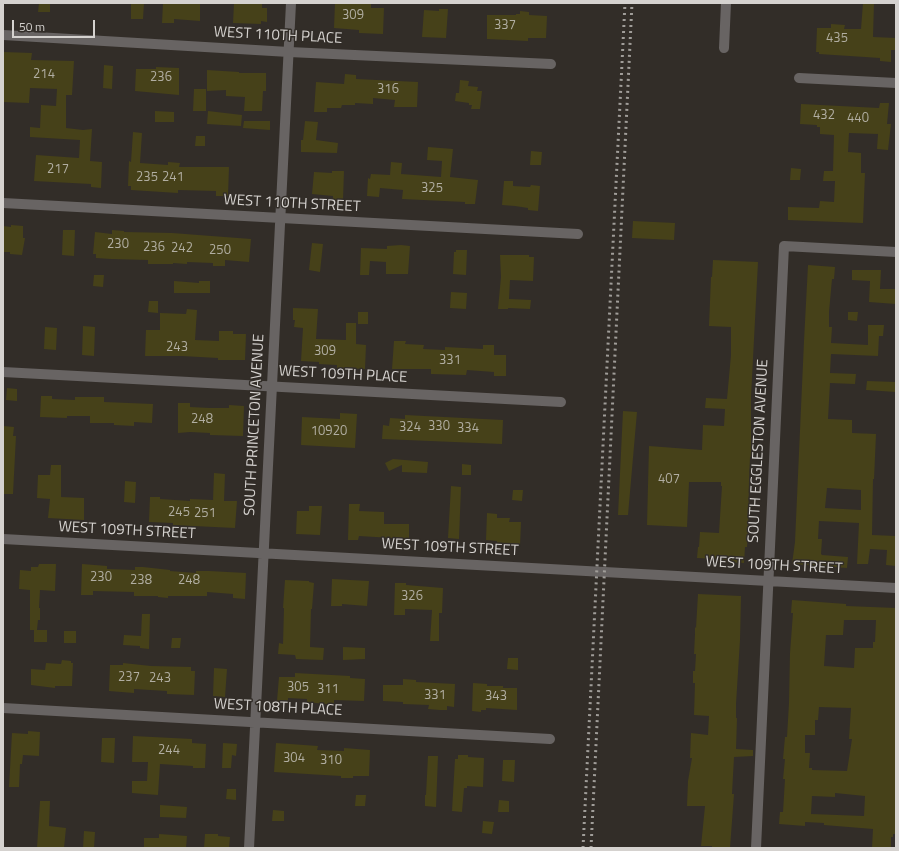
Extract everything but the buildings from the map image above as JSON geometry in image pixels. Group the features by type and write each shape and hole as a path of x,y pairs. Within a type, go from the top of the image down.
{"street":[{"name":"SOUTH PRINCETON AVENUE","path":"249,848 291,3"},
{"path":"724,48 726,3"},
{"name":"WEST 110TH PLACE","path":"3,36 289,52 551,64"},
{"path":"799,78 896,83"},
{"name":"WEST 110TH STREET","path":"3,203 578,234"},
{"name":"SOUTH EGGLESTON AVENUE","path":"756,848 784,246 896,252"},
{"name":"WEST 109TH PLACE","path":"3,372 561,402"},
{"name":"WEST 109TH STREET","path":"3,539 896,588"},
{"name":"WEST 108TH PLACE","path":"3,708 550,738"}],"railway":[{"path":"583,848 625,3"},
{"path":"591,848 632,3"}]}
